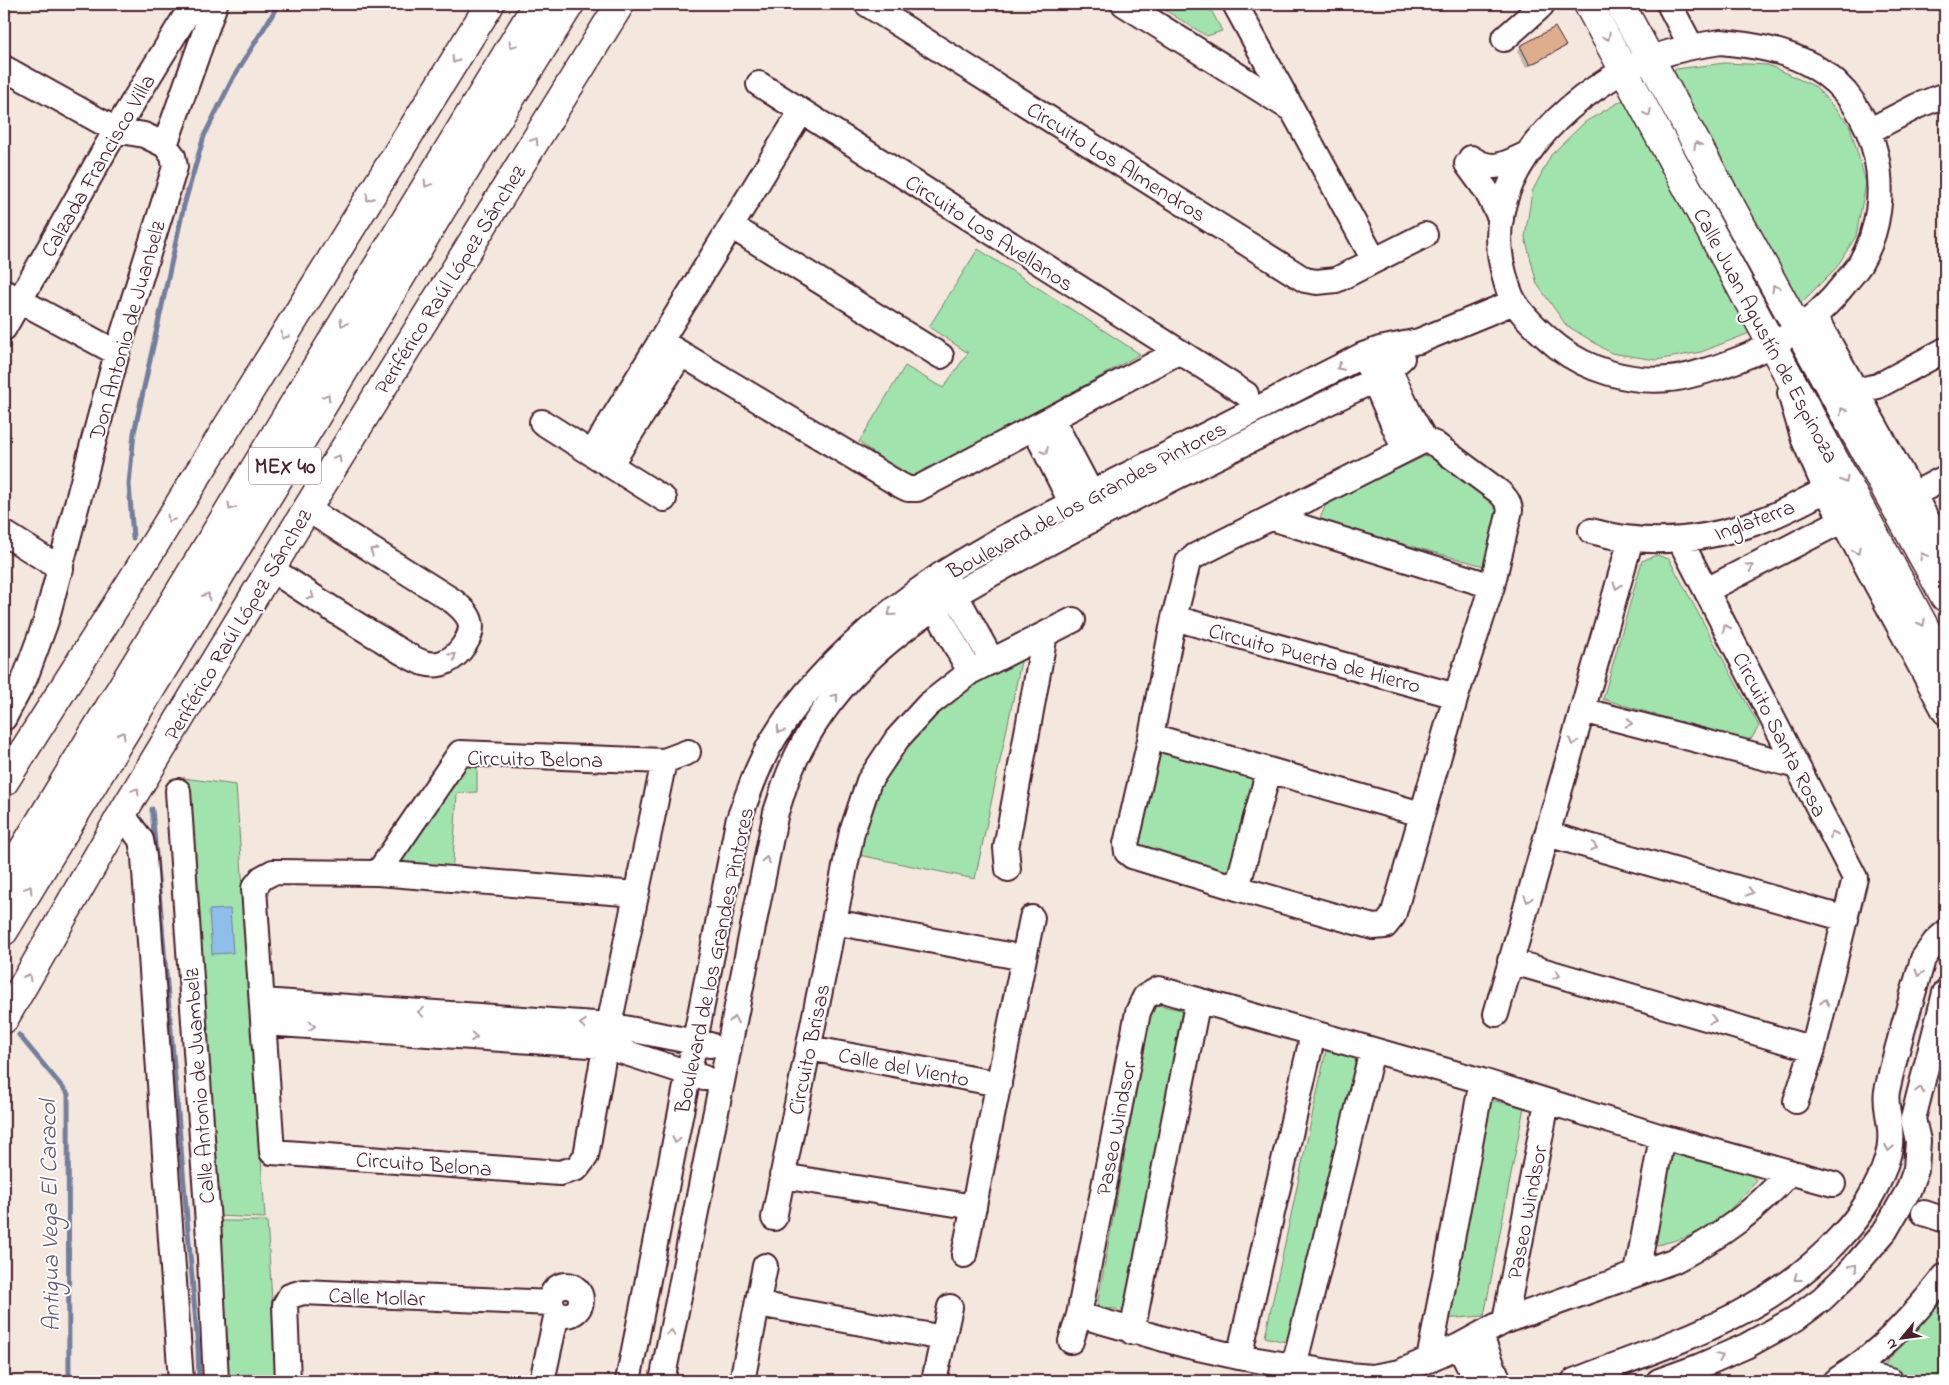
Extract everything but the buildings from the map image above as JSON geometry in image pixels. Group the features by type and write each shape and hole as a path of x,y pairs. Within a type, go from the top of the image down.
{"main road":[{"path":"4,782 490,4"},
{"name":"MEX 40","path":"4,881 537,4"},
{"name":"Periférico Raúl López Sánchez","path":"4,931 469,164 570,4"},
{"name":"Periférico Raúl López Sánchez","path":"4,1019 122,814 307,509 620,4"},
{"name":"Calle Juan Agustín de Espinoza","path":"1588,4 1945,665"},
{"name":"Calle Juan Agustín de Espinoza","path":"1620,4 1650,59 1806,324 1945,597"}],"street":[{"name":"Calzada Francisco Villa","path":"4,328 11,296 193,4"},
{"path":"4,68 116,130 144,135 165,145 215,4"},
{"name":"Circuito Los Almendros","path":"867,4 1306,280 1316,282 1336,280 1425,235"},
{"path":"1124,4 1293,110"},
{"path":"1235,4 1374,260"},
{"path":"1669,4 1691,46"},
{"path":"1504,39 1540,6"},
{"path":"1721,42 1756,46 1790,55 1814,66 1839,85 1856,106 1869,131 1878,165 1880,199 1874,233 1860,264 1839,291 1776,353 1735,361 1695,374 1668,380 1632,378 1597,369 1565,352 1539,332 1514,302 1504,277 1499,245 1501,218 1507,196 1527,154 1555,120 1583,98 1625,70 1650,59 1691,46 1721,42"},
{"name":"Circuito Los Avellanos","path":"758,84 1246,394"},
{"path":"1869,131 1945,94"},
{"path":"601,459 660,341 801,112"},
{"name":"Don Antonio de Juanbelz","path":"4,718 25,678 46,622 117,354 175,167 173,156 165,145"},
{"path":"1501,218 1469,161 1495,166 1527,154"},
{"path":"731,226 941,356"},
{"path":"11,296 117,354"},
{"name":"Boulevard de los Grandes Pintores","path":"628,1381 738,822 753,780 774,739 798,703 818,680 856,643 929,597 955,594 1419,341 1514,302"},
{"path":"1806,324 1855,391 1945,552"},
{"path":"660,341 908,489 925,486 1178,352"},
{"path":"1855,391 1878,386 1945,350"},
{"path":"1776,353 1804,440 1841,522 1945,712"},
{"path":"601,459 681,354"},
{"path":"1377,363 1415,445"},
{"name":"Boulevard de los Grandes Pintores","path":"662,1381 720,1083 776,812 791,768 819,718 838,692 892,638 929,597 944,573 1001,539 1081,498 1377,363"},
{"path":"542,422 664,499"},
{"path":"1043,423 1092,519"},
{"path":"1435,444 1490,485 1505,497 1509,503 1509,516 1492,586 1456,696 1393,916 1385,926 1373,926 1237,888 1132,856 1127,852 1126,844 1152,736 1174,618 1188,562 1195,556 1272,518 1415,445 1435,444"},
{"path":"1912,496 1945,478"},
{"name":"Inglaterra","path":"1591,531 1631,539 1680,540 1708,536 1761,521 1826,490"},
{"path":"271,569 326,606 424,663 438,664 448,661 466,642 471,632 471,623 465,611 307,509"},
{"path":"1272,518 1492,586"},
{"name":"Inglaterra","path":"1707,590 1841,522"},
{"path":"4,533 61,568"},
{"path":"1496,1014 1631,539"},
{"name":"Circuito Santa Rosa","path":"1680,540 1855,878 1846,919"},
{"path":"944,573 992,661"},
{"path":"929,597 970,672"},
{"name":"Circuito Puerta de Hierro","path":"1174,618 1456,696"},
{"name":"Circuito Brisas","path":"774,1218 852,832 869,781 897,739 928,704 970,672 1073,620"},
{"path":"1008,869 1006,848 1045,634"},
{"path":"1582,710 1797,766"},
{"path":"1152,736 1421,814"},
{"name":"Circuito Belona","path":"378,873 460,753 664,761 688,752"},
{"name":"Circuito Belona","path":"636,894 378,873 272,872 262,878 254,888 272,1152 560,1173 577,1168 586,1156 607,1036 664,761"},
{"path":"1237,888 1269,770"},
{"name":"Calle Antonio de Juambelz","path":"178,791 163,856 182,1381"},
{"name":"Calle Antonio de Juambelz","path":"122,814 141,840 163,856 209,1238 216,1381"},
{"path":"1547,834 1846,919 1813,1049 1796,1101"},
{"path":"964,1255 1032,918"},
{"path":"834,922 1024,958"},
{"path":"1574,1381 1688,1337 1750,1309 1806,1271 1830,1249 1854,1222 1871,1196 1887,1159 1890,1140 1886,1093 1923,960 1935,942 1945,933"},
{"path":"1510,962 1813,1049"},
{"name":"Paseo Windsor","path":"1071,1341 1079,1316 1138,1012 1145,997 1159,989 1482,1081 1662,1137 1833,1184"},
{"path":"1658,1349 1667,1380 1700,1374 1769,1335 1822,1299 1847,1276 1885,1230 1899,1208 1916,1169 1918,1141 1913,1119 1945,993"},
{"path":"1132,1332 1198,1000"},
{"path":"263,1012 695,1042 728,1048"},
{"path":"1239,1357 1313,1034"},
{"path":"607,1036 690,1073 720,1083"},
{"name":"Calle del Viento","path":"809,1048 998,1084"},
{"path":"1294,1366 1372,1051"},
{"path":"1429,1360 1482,1081"},
{"name":"Paseo Windsor","path":"1505,1321 1547,1102"},
{"path":"1886,1109 1913,1119"},
{"path":"1637,1273 1662,1137"},
{"name":"Paseo Windsor","path":"1079,1316 1132,1332 1239,1357 1347,1375 1372,1377 1400,1372 1459,1346 1505,1321 1673,1261 1722,1234 1744,1218 1767,1198 1790,1172"},
{"path":"782,1176 974,1207"},
{"path":"1871,1196 1899,1208"},
{"path":"742,1381 765,1266"},
{"path":"1843,1376 1885,1342 1945,1276"},
{"name":"Calle Mollar","path":"288,1381 285,1304 290,1296 303,1292 554,1308 542,1381"},
{"path":"758,1304 943,1338"},
{"path":"934,1381 950,1306"},
{"path":"1480,1335 1499,1381"},
{"path":"1688,1337 1700,1374"},
{"path":"1459,1346 1476,1381"},
{"path":"1843,1376 1890,1381"}],"green space":[{"path":"1155,4 1208,4 1222,31 1207,36"},
{"path":"1725,63 1768,65 1816,87 1850,126 1866,183 1856,236 1836,268 1800,304 1747,334 1701,352 1656,360 1611,353 1566,325 1537,284 1525,237 1532,192 1551,155 1585,122 1676,69"},
{"path":"978,249 1140,354 912,483 859,442 905,366 943,388 968,353 929,327"},
{"path":"1432,453 1456,476 1500,508 1484,566 1319,521 1327,502"},
{"path":"1656,555 1669,559 1759,726 1752,738 1744,741 1603,699 1642,561"},
{"path":"1022,657 975,879 859,855 860,836 865,818 885,779 912,740 956,696 980,680"},
{"path":"1155,741 1263,772 1235,885 1129,850"},
{"path":"462,756 477,757 477,792 457,793 452,876 383,870"},
{"path":"183,778 236,785 265,1218 215,1216"},
{"path":"1152,1004 1182,1010 1127,1311 1097,1306"},
{"path":"1326,1051 1356,1058 1294,1344 1265,1337"},
{"path":"1485,1099 1524,1107 1484,1316 1442,1319"},
{"path":"1668,1152 1750,1173 1757,1181 1715,1225 1684,1238 1654,1246"},
{"path":"214,1221 267,1221 277,1381 224,1381"},
{"path":"1945,1293 1945,1381 1879,1371"}],"water":[{"path":"230,909 233,953 212,954 209,910"}],"waterway":[{"path":"133,538 129,484 134,433 184,205 204,136 233,78 279,4"},
{"path":"152,809 198,1348 199,1381"},
{"name":"Antigua Vega El Caracol","path":"19,1035 68,1094 69,1381"}]}
